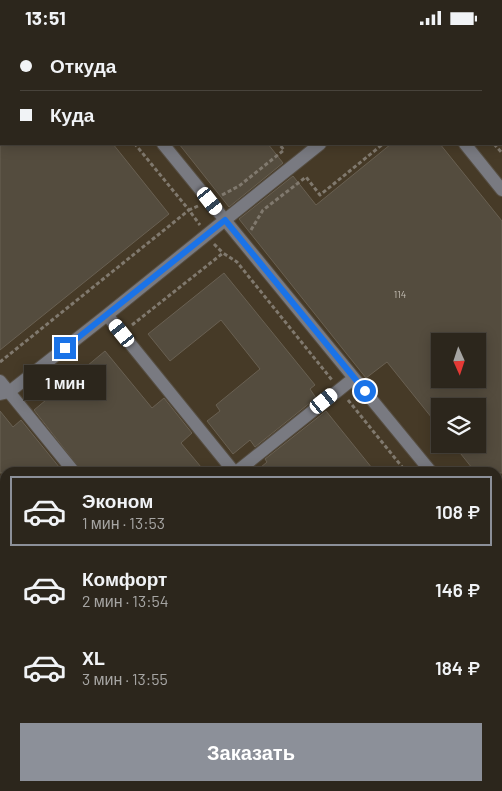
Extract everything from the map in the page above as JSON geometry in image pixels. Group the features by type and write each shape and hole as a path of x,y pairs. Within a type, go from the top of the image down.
{"lane":[{"path":"164,145 427,467"},
{"path":"5,393 107,315 319,145"},
{"path":"466,145 502,190"},
{"path":"107,315 230,467"},
{"path":"242,467 354,378"},
{"path":"0,381 5,393 70,467"}],"path":[{"path":"136,145 189,210"},
{"path":"0,362 189,210 239,186 284,151 280,145"},
{"path":"237,262 244,243 263,210 306,177 320,195 383,145"},
{"path":"122,333 222,253 237,262 402,467"}],"shaded area":[{"path":"0,145 502,145 502,467 0,467"}],"building":[{"path":"0,145 114,145 169,214 0,350"},
{"path":"180,145 269,145 283,163 229,207"},
{"path":"390,145 441,145 502,221 502,467 471,467 460,453 486,453 486,398 431,398 431,417 387,362 366,378 239,219 293,176 316,205"},
{"path":"224,273 315,385 310,389 316,398 255,447 250,440 233,454 207,421 220,411 216,405 260,369 221,320 170,361 148,334"},
{"path":"105,351 152,408 164,398 192,433 181,443 201,467 78,467 34,410"},
{"path":"0,411 13,427 21,420 59,467 0,467"},
{"path":"326,411 371,467 261,467 267,462 265,459"}],"route":[{"path":"65,348 225,220 365,391"}]}
